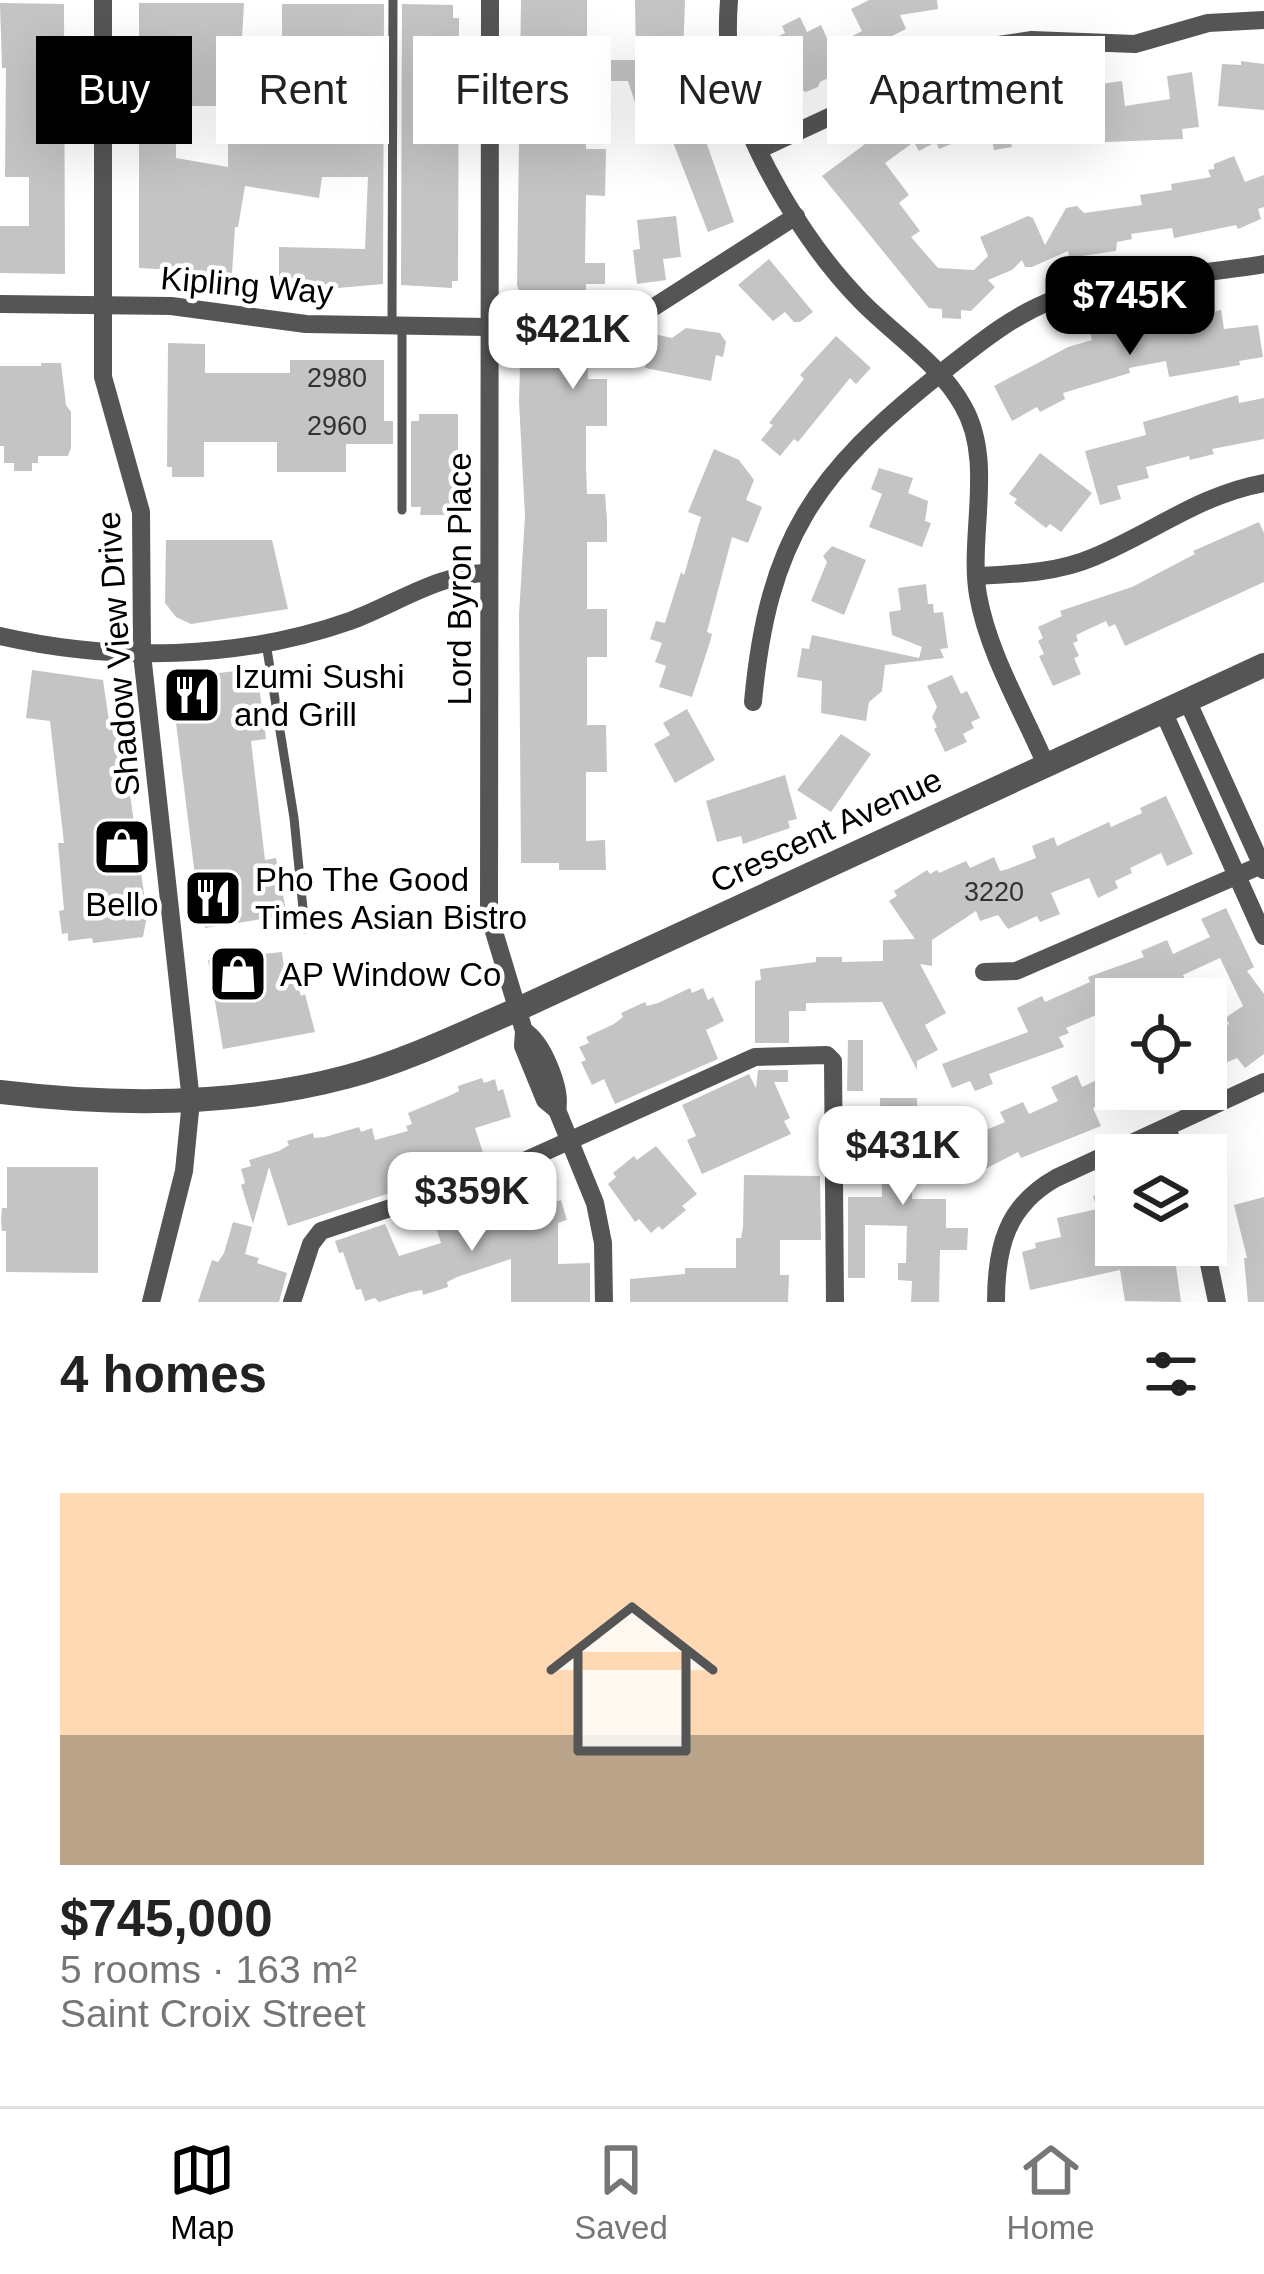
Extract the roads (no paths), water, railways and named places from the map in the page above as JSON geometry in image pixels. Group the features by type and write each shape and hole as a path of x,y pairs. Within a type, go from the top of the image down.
{"street":[{"name":"Shadow View Drive","path":"104,0 105,388 141,512 142,654 191,1101 184,1171 151,1302"},
{"name":"Lord Byron Place","path":"490,0 488,907 520,1021"},
{"path":"729,0 734,86 760,149 796,216 861,300 939,375 964,406 973,433 978,484 976,576 989,633 1046,765"},
{"path":"760,149 978,48 1032,40 1135,44 1208,22 1264,20"},
{"path":"639,341 643,314 796,216"},
{"path":"753,702 767,601 799,523 842,459 939,375 1015,318 1063,297 1264,264"},
{"name":"Kipling Way","path":"0,304 196,308 306,324 488,327"},
{"path":"976,576 1040,572 1079,563 1200,503 1264,483"},
{"path":"0,636 76,650 142,654 266,642 351,620 459,574 489,574"},
{"name":"Crescent Avenue","path":"0,1092 112,1103 191,1101 347,1077 520,1021 1046,765 1264,665"},
{"path":"983,972 1016,971 1263,866 1187,700"},
{"path":"1163,711 1264,936"},
{"path":"520,1021 523,1046 545,1100 557,1110 587,1178 600,1226 604,1302"},
{"path":"292,1302 311,1244 321,1231 475,1182 755,1057 830,1056 834,1065 835,1302"},
{"path":"997,1302 1000,1244 1022,1204 1056,1178 1264,1082"},
{"path":"1167,1128 1169,1134"},
{"path":"1209,1266 1217,1302"}],"lane":[{"path":"393,0 401,511"},
{"path":"266,642 294,818 305,929"},
{"path":"1201,795 1225,784"}],"place":[{"name":"Izumi Sushi and Grill","path":"192,695"},
{"name":"Bello","path":"122,847"},
{"name":"Pho The Good Times Asian Bistro","path":"213,898"},
{"name":"AP Window Co","path":"238,974"}]}
